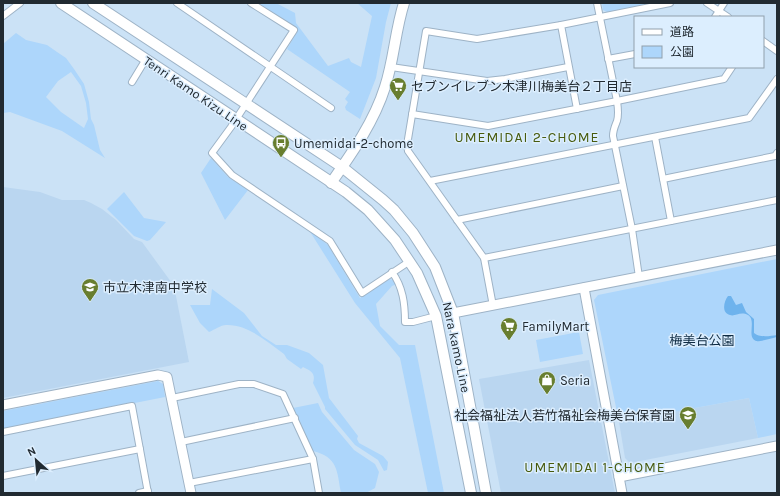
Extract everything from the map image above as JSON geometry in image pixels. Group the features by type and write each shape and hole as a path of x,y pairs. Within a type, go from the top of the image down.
{"main road":[{"name":"Tenri Kamo Kizu Line","path":"61,3 331,183"},
{"name":"Tenri Kamo Kizu Line","path":"93,3 342,167"},
{"path":"331,183 371,122 377,109 386,86 391,67 397,31 404,3"},
{"name":"Nara kamo Line","path":"342,167 394,210 413,233 434,267 453,313 486,493"},
{"name":"Nara kamo Line","path":"331,183 358,201 378,219 410,260 424,287 436,316 471,493"}],"street":[{"path":"3,16 20,3"},
{"path":"177,3 331,108"},
{"path":"251,3 294,30 212,153 232,175 330,241 362,293 410,260"},
{"path":"597,3 619,111 613,133 622,186 632,229 639,277"},
{"path":"493,306 484,258 408,151 407,145 426,31 477,39 560,25 670,3"},
{"path":"707,3 726,16"},
{"path":"716,16 724,3"},
{"path":"560,25 577,108"},
{"path":"764,42 777,51"},
{"path":"608,59 634,54"},
{"path":"132,82 146,59"},
{"path":"391,67 487,81 568,67"},
{"path":"412,114 488,126 724,79 731,68"},
{"path":"430,181 749,118 777,78"},
{"path":"655,137 671,221"},
{"path":"663,179 776,156"},
{"path":"457,220 622,186"},
{"path":"484,258 777,200"},
{"path":"453,313 777,250"},
{"path":"392,272 399,282 405,306 405,322 413,322 436,316"},
{"path":"584,288 622,493"},
{"path":"3,405 158,375 167,377 191,493"},
{"path":"172,398 239,384 254,384 283,394 313,459 319,493"},
{"path":"3,432 132,406 148,492 139,493"},
{"path":"181,442 295,418"},
{"path":"619,477 777,446"},
{"path":"3,476 140,449"},
{"path":"189,484 313,459"}],"shaded area":[{"name":"市立木津南中学校","path":"3,187 40,192 62,200 84,200 102,209 116,220 134,239 142,242 174,286 189,362 3,398"},
{"path":"728,296 731,296 736,305 742,303 746,312 754,319 754,333 756,335 777,335 777,337 758,341 753,339 751,333 752,321 748,315 732,315 725,312 725,301"},
{"path":"589,360 615,493 501,493 479,379"},
{"name":"社会福祉法人若竹福祉会梅美台保育園","path":"749,398 758,438 630,463 625,458 619,422"}],"green space":[{"path":"255,3 276,3 295,13 296,23 328,66 349,58 351,62 361,67 372,16 357,3 391,3 376,78 360,119 346,110 345,107 348,102 345,99 350,92 287,49 297,32"},
{"path":"602,3 647,4 607,12 603,10"},
{"path":"16,33 26,40 47,45 66,58 84,84 89,102 91,119 94,125 100,150 105,158 62,131 10,112 3,113 3,44","holes":["71,72 81,86 86,103 88,119 84,128 61,112 46,97 58,81"]},
{"path":"211,158 228,177 248,190 225,220 201,173"},
{"path":"124,192 144,218 166,222 150,240 147,241 134,236 107,209"},
{"path":"309,230 328,245 360,298 389,279 394,280 397,284 392,286 376,304 380,326 399,345 415,345 444,493 428,493 400,358 355,303"},
{"name":"梅美台公園","path":"777,259 777,434 758,438 749,398 619,422 594,300 598,295"},
{"path":"212,289 244,313 262,336 276,345 287,345 309,353 323,365 329,398 358,436 357,439 359,443 383,456 388,462 387,470 384,471 378,460 355,445 325,409 313,383 314,377 310,371 303,367 301,369 264,339 242,327 226,325 209,332 200,323 190,305 210,305"},
{"path":"579,332 583,354 540,362 536,340"},
{"path":"158,381 163,384 165,397 3,429 3,411"},
{"path":"318,403 322,412 354,450 375,464 379,472 375,488 366,493 341,493 335,466 327,457 313,451 293,408"}],"place":[{"name":"セブンイレブン木津川梅美台２丁目店","path":"398,101"},
{"name":"Umemidai-2-chome","path":"281,158"},
{"name":"市立木津南中学校","path":"90,302"},
{"name":"FamilyMart","path":"509,341"},
{"name":"Seria","path":"547,395"},
{"name":"社会福祉法人若竹福祉会梅美台保育園","path":"688,430"}],"district":[{"name":"UMEMIDAI 2-CHOME","path":"527,137"},
{"name":"UMEMIDAI 1-CHOME","path":"595,467"}]}
